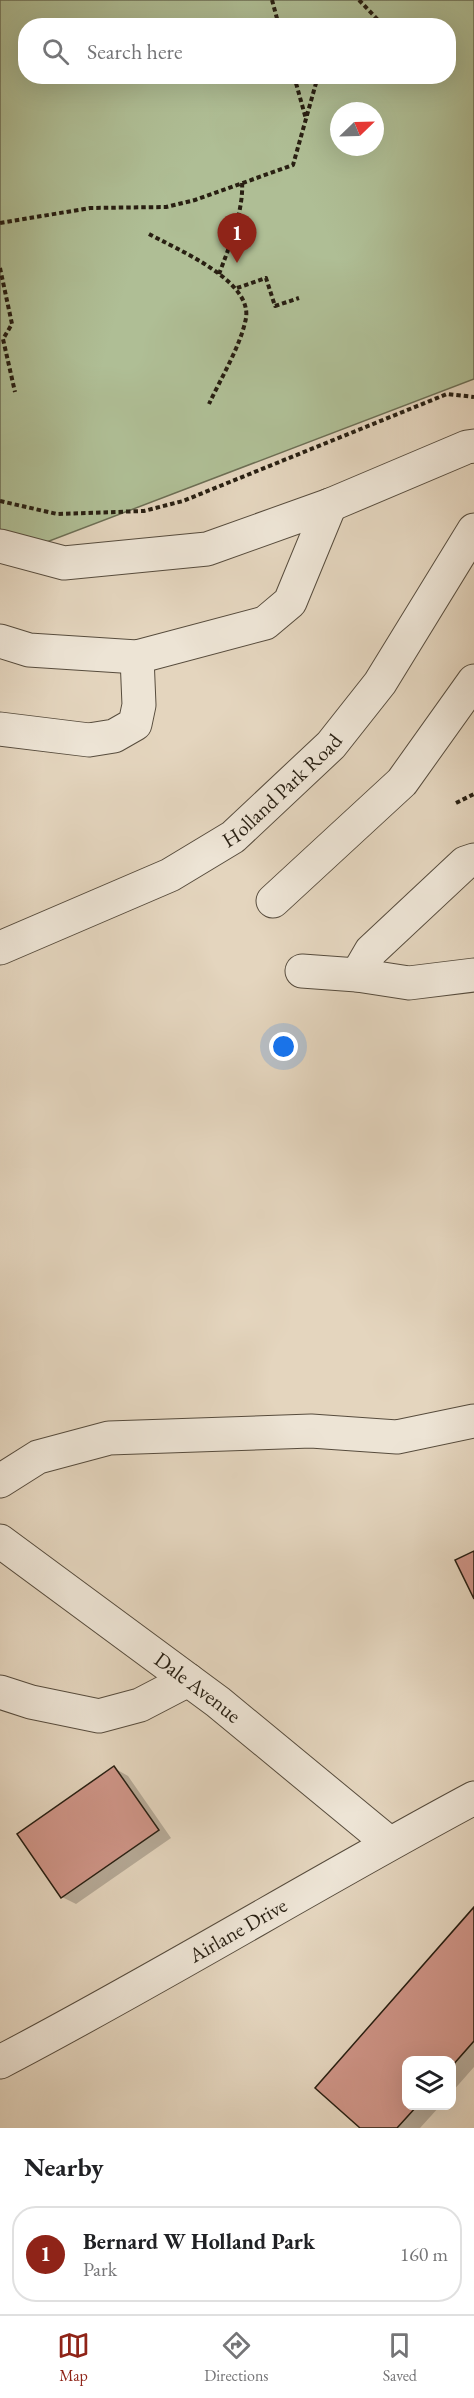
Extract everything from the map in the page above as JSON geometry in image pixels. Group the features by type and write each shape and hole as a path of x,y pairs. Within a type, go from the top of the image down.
{"street":[{"path":"0,546 64,563 207,549 330,505 474,446"},
{"path":"0,641 29,650 137,657 265,623 290,602 330,505"},
{"name":"Holland Park Road","path":"0,948 170,874 233,837 331,745 381,683 474,530"},
{"path":"0,729 89,740 114,736 135,724 139,705 137,657"},
{"path":"273,901 402,782 474,681"},
{"path":"357,975 371,951 465,863 474,860"},
{"path":"302,971 409,982 474,975"},
{"path":"0,1481 38,1457 109,1438 311,1431 397,1437 474,1421"},
{"name":"Dale Avenue","path":"0,1541 218,1702 389,1843"},
{"path":"0,1692 31,1702 99,1716 140,1705 188,1680"},
{"name":"Airlane Drive","path":"0,2062 82,2019 389,1843 474,1798"}],"path":[{"path":"272,0 277,18"},
{"path":"359,0 376,18"},
{"path":"296,84 306,119"},
{"path":"0,223 90,208 166,207 195,200 293,165 316,84"},
{"path":"219,274 230,248 243,192 243,182"},
{"path":"149,234 219,274 237,288 243,298 246,316 209,404"},
{"path":"0,268 12,324 3,339 15,392"},
{"path":"237,288 266,278 275,306 298,298"},
{"path":"0,501 57,514 144,511 183,501 447,394 474,397"},
{"path":"456,803 474,794"}],"green space":[{"path":"0,0 474,0 474,379 31,548 0,539"}],"building":[{"path":"474,1551 474,1599 455,1560"},
{"path":"114,1766 159,1830 61,1898 17,1834"},
{"path":"474,1907 474,2041 456,2061 456,2056 402,2056 402,2110 413,2110 397,2128 360,2128 315,2088"}],"place":[{"name":"Bernard W Holland Park","path":"237,263"}]}
